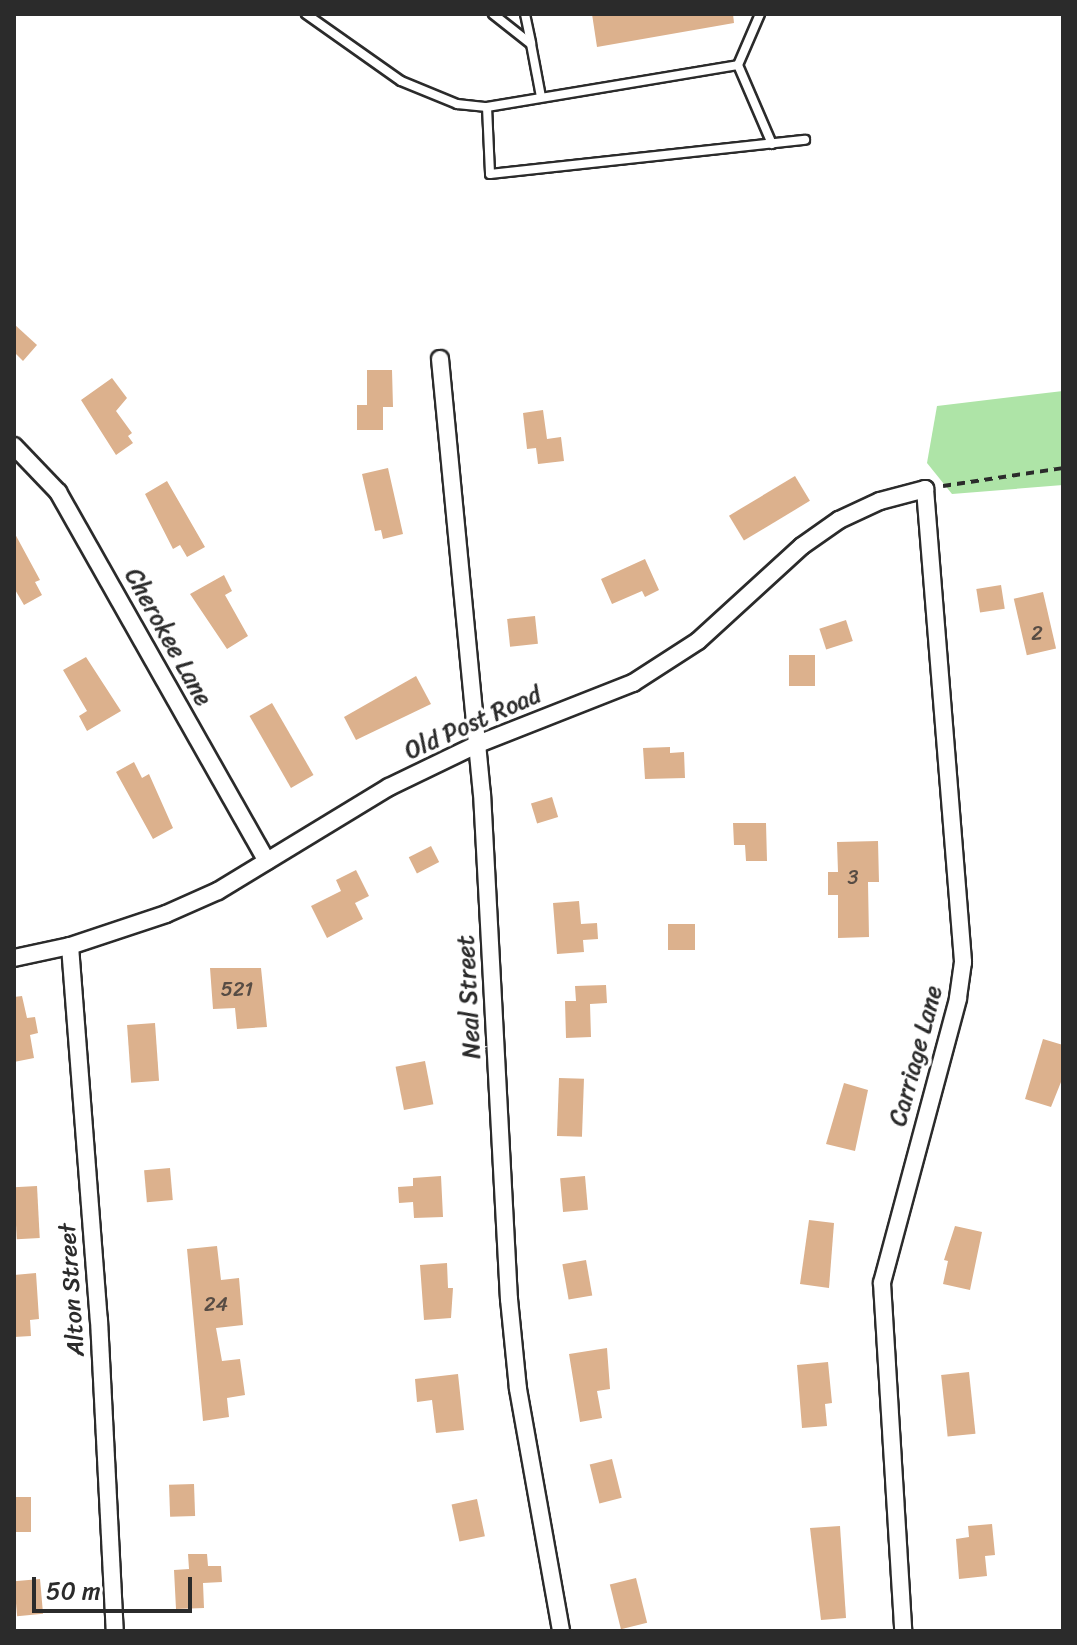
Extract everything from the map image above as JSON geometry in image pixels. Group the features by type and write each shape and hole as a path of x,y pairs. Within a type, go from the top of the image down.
{"street":[{"name":"Neal Street","path":"440,359 478,744 509,1299 518,1389 561,1631"},
{"name":"Cherokee Lane","path":"14,446 58,492 267,861"},
{"name":"Old Post Road","path":"14,958 70,946 166,914 267,861 389,787 478,744 663,666 839,520 880,501 925,489"},
{"name":"Carriage Lane","path":"903,1631 882,1283 958,999 963,962 925,489"},
{"name":"Alton Street","path":"70,946 99,1320 115,1631"}],"lane":[{"path":"306,14 401,81 457,104 487,107 738,65"},
{"path":"493,14 531,44"},
{"path":"525,14 541,97"},
{"path":"760,14 738,65 772,144"},
{"path":"487,107 490,174 805,140"}],"path":[{"path":"925,489 1063,468"}],"green space":[{"path":"1063,391 1063,485 952,494 927,463 937,406"}],"building":[{"path":"592,14 733,14 734,23 597,47"},
{"path":"14,324 37,345 23,361 14,352"},
{"path":"367,370 392,370 393,407 383,407 383,430 357,430 357,405 367,405"},
{"path":"112,378 127,398 116,411 132,433 128,436 133,443 116,455 81,400"},
{"path":"543,410 547,439 561,437 564,461 538,464 536,448 527,449 523,413"},
{"path":"388,468 403,534 383,539 381,530 375,531 362,474"},
{"path":"795,476 810,501 744,541 729,516"},
{"path":"167,481 205,547 187,557 180,545 173,549 145,494"},
{"path":"14,532 40,580 35,582 42,595 24,605 14,588"},
{"path":"645,559 659,590 645,597 642,591 612,604 601,579"},
{"path":"224,575 232,591 225,595 248,636 227,649 190,594"},
{"path":"1001,585 1005,609 980,613 976,589"},
{"path":"1043,592 1056,649 1027,655 1014,599"},
{"path":"535,616 538,644 510,647 507,619"},
{"path":"846,620 853,641 826,650 819,629"},
{"path":"789,655 815,655 815,686 789,686"},
{"path":"86,657 121,711 87,731 79,716 87,711 63,670"},
{"path":"416,676 431,704 356,740 344,717"},
{"path":"272,703 314,775 291,788 249,716"},
{"path":"670,747 670,753 684,752 685,778 645,779 643,748"},
{"path":"134,762 142,778 149,774 173,828 153,839 116,772"},
{"path":"552,797 558,817 537,824 531,803"},
{"path":"733,823 766,823 767,861 746,861 745,845 734,845"},
{"path":"878,841 879,882 868,882 869,937 838,938 838,895 828,895 828,872 838,872 837,842"},
{"path":"431,846 439,862 417,873 409,857"},
{"path":"356,870 369,896 355,903 363,919 327,938 311,906 341,891 336,880"},
{"path":"579,901 581,924 597,923 598,939 583,940 584,952 557,954 553,903"},
{"path":"668,924 695,924 695,950 668,950"},
{"path":"210,968 261,968 267,1027 237,1029 235,1008 213,1009"},
{"path":"606,985 607,1003 590,1004 591,1037 566,1038 565,1001 576,1001 575,986"},
{"path":"22,996 27,1018 35,1017 38,1033 30,1035 34,1058 14,1062 14,997"},
{"path":"155,1023 159,1081 131,1083 127,1025"},
{"path":"1043,1039 1063,1045 1063,1077 1051,1107 1025,1099"},
{"path":"425,1061 433,1104 404,1110 396,1067"},
{"path":"559,1078 584,1079 582,1137 557,1136"},
{"path":"844,1083 868,1090 855,1151 826,1144"},
{"path":"170,1168 173,1200 147,1202 144,1170"},
{"path":"441,1176 443,1217 414,1218 413,1202 399,1203 398,1187 413,1186 413,1178"},
{"path":"585,1176 588,1210 563,1212 560,1178"},
{"path":"37,1186 40,1238 17,1239 14,1187"},
{"path":"809,1220 834,1223 829,1288 800,1284"},
{"path":"955,1226 982,1232 970,1290 943,1284 948,1261 944,1260"},
{"path":"217,1246 221,1280 239,1278 243,1325 216,1328 222,1361 240,1359 245,1395 227,1398 229,1417 203,1421 187,1249"},
{"path":"586,1260 592,1295 569,1300 562,1264"},
{"path":"447,1263 448,1288 453,1288 451,1318 424,1320 420,1265"},
{"path":"36,1273 39,1319 30,1320 31,1336 14,1337 14,1275"},
{"path":"607,1348 610,1389 597,1391 602,1418 580,1422 569,1354"},
{"path":"828,1362 832,1403 825,1404 827,1426 802,1428 797,1365"},
{"path":"969,1372 975,1434 948,1437 941,1375"},
{"path":"458,1374 464,1430 436,1433 432,1400 417,1402 415,1379"},
{"path":"612,1459 622,1498 599,1503 590,1465"},
{"path":"194,1484 195,1516 170,1517 169,1485"},
{"path":"14,1497 31,1497 31,1532 14,1532"},
{"path":"477,1499 485,1536 459,1542 452,1504"},
{"path":"992,1524 995,1555 985,1556 987,1576 959,1579 956,1539 969,1537 968,1526"},
{"path":"840,1526 846,1618 821,1620 810,1528"},
{"path":"188,1554 207,1554 208,1566 221,1566 222,1582 203,1583 204,1608 176,1609 174,1570 189,1569"},
{"path":"636,1578 647,1623 621,1629 610,1585"},
{"path":"40,1579 43,1614 17,1616 14,1581"}]}
